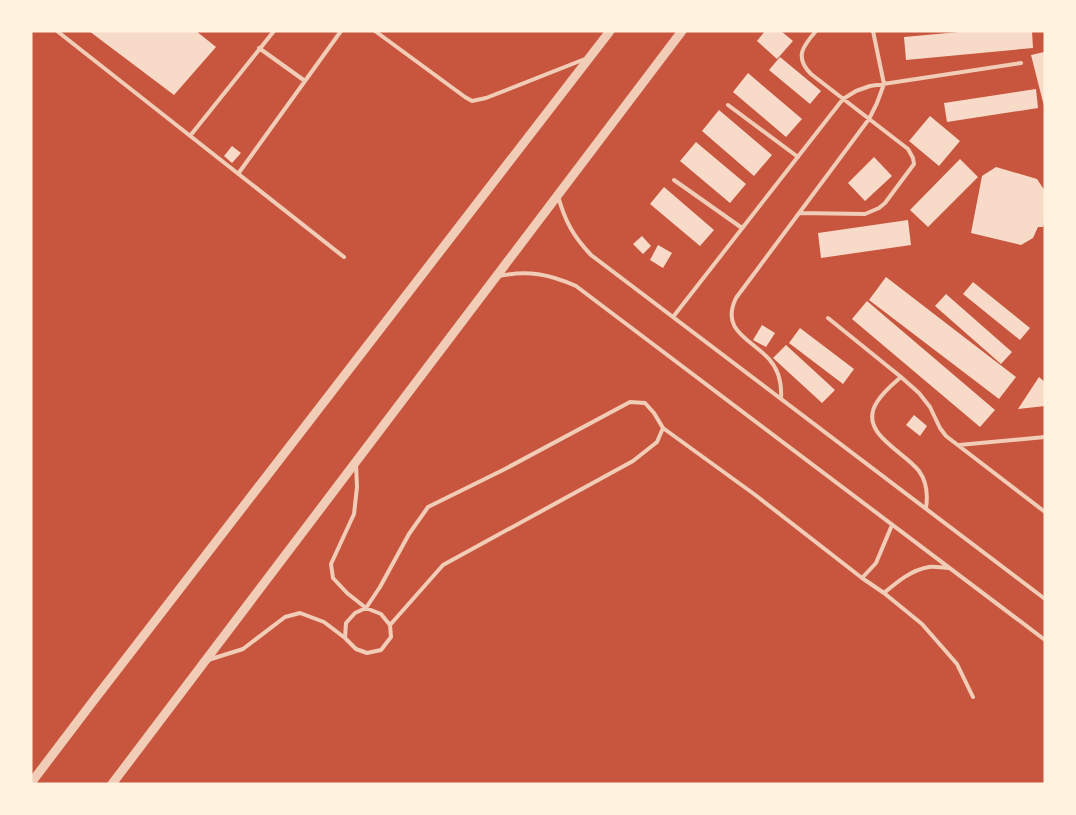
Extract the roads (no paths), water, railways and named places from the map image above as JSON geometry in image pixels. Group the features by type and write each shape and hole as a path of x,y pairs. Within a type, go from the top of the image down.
{"street":[{"path":"31,783 610,31"},
{"path":"112,784 682,31"}],"lane":[{"path":"56,31 344,257"},
{"path":"190,136 274,31"},
{"path":"238,174 341,31"},
{"path":"375,31 465,98 472,101 486,98 590,57"},
{"path":"800,213 858,214 872,212 885,202 914,164 908,148 806,70 803,64 802,51 804,45 816,31"},
{"path":"782,399 780,379 776,369 770,360 740,335 735,328 732,321 732,305 869,119 884,84 873,31"},
{"path":"259,48 305,81"},
{"path":"673,317 843,99 856,91 870,86 1021,63"},
{"path":"728,105 798,156"},
{"path":"674,180 742,228"},
{"path":"558,196 567,223 582,246 591,255 1045,599"},
{"path":"496,276 521,273 545,274 576,286 1045,640"},
{"path":"828,318 919,393 930,407 943,432 1045,512"},
{"path":"901,377 874,406 873,422 879,436 920,472 927,490 926,508"},
{"path":"345,638 346,623 355,613 366,608 380,587 409,534 428,508 630,402 645,402 663,428 754,494 922,624 957,664 973,697"},
{"path":"390,625 443,565 634,461 657,442 663,428"},
{"path":"959,445 1045,438"},
{"path":"205,661 243,649 285,617 300,613 324,622 356,649 367,653 381,650 391,637 390,625 381,614 366,608 347,593 333,578 331,564 354,514 357,488 356,462"},
{"path":"862,578 876,563 892,525"},
{"path":"884,593 899,580 915,571 929,567 949,568"}]}
